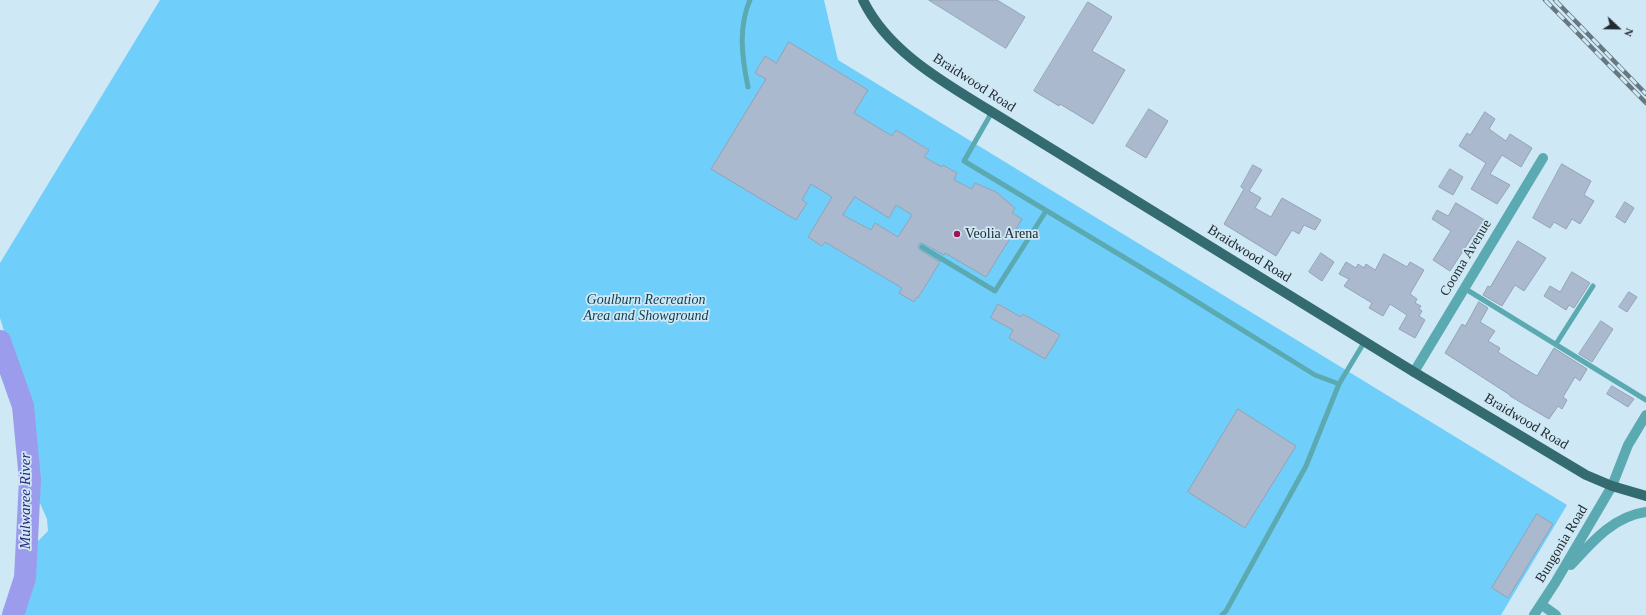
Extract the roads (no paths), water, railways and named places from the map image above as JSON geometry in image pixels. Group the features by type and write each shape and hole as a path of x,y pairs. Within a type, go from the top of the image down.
{"main road":[{"name":"Braidwood Road","path":"863,0 881,27 902,50 933,75 1414,372 1586,475 1612,486 1646,496"}],"street":[{"name":"Cooma Avenue","path":"1414,372 1543,158"},
{"name":"Bungonia Road","path":"1534,615 1556,583 1612,486 1628,445 1646,415"},
{"path":"1556,583 1584,550 1606,529 1631,516 1646,512"},
{"path":"1542,605 1556,615"}],"lane":[{"path":"748,87 744,70 742,45 743,23 750,0"},
{"path":"992,112 964,161 1315,375 1339,384"},
{"path":"922,247 996,291 1046,211"},
{"path":"1556,344 1593,286"},
{"path":"1464,288 1646,400"},
{"path":"1222,615 1226,611 1306,466 1339,384 1365,341"}],"waterway":[{"name":"Mulwaree River","path":"0,341 23,406 30,480 25,578 13,615"}],"railway":[{"path":"1545,0 1646,103"},
{"path":"1555,0 1646,94"}],"place":[{"name":"Veolia Arena","path":"957,234"}],"park label":[{"name":"Goulburn Recreation Area and Showground","path":"646,308"}]}
